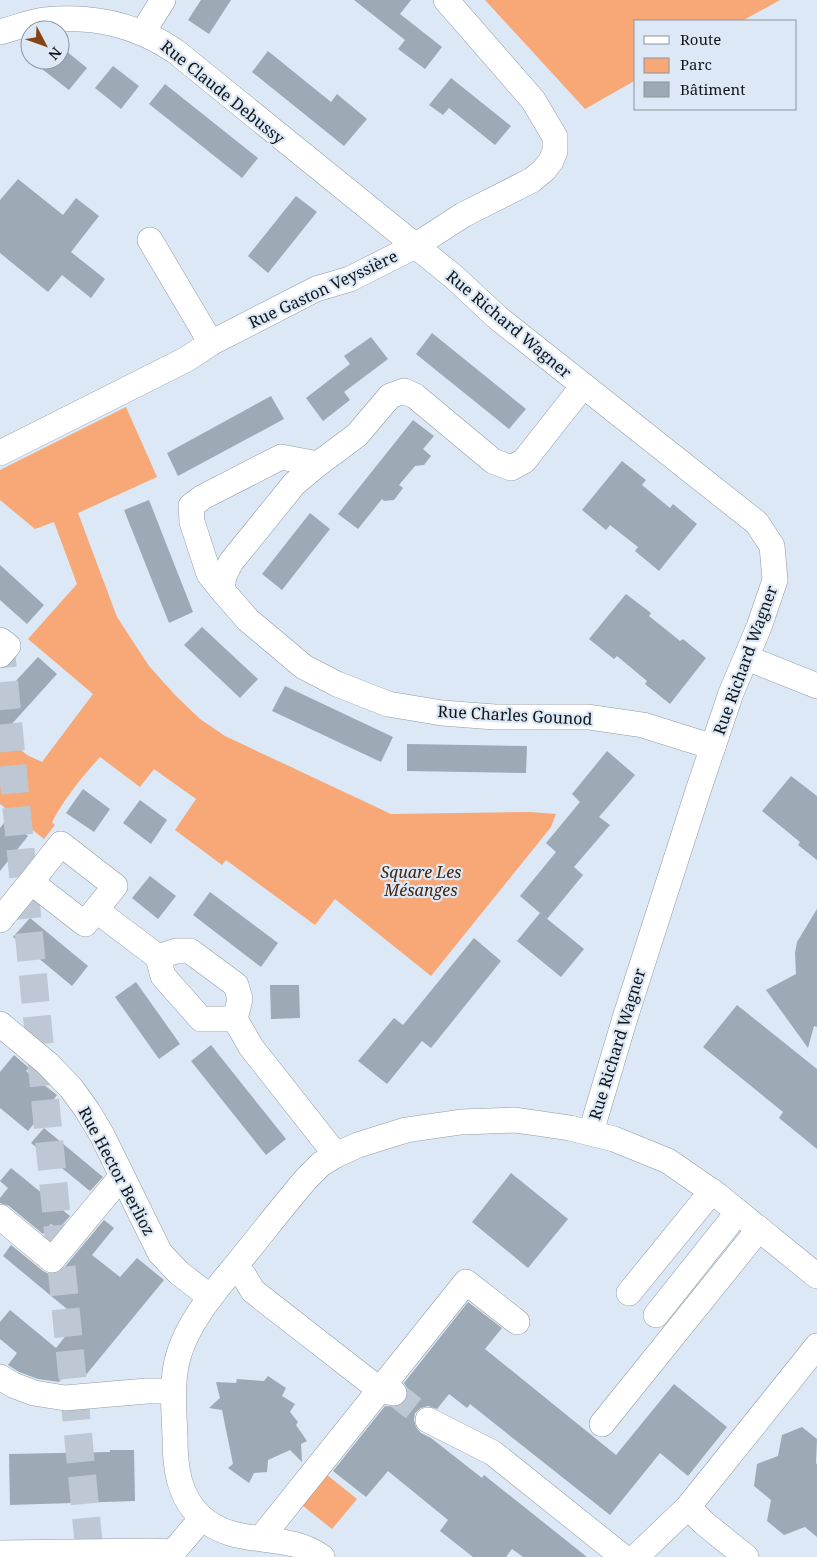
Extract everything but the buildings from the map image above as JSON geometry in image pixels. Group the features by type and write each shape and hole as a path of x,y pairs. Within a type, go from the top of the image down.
{"street":[{"path":"143,32 162,0"},
{"name":"Rue Gaston Veyssière","path":"0,453 186,359 211,343 316,289 350,279 415,246 463,215 538,176 551,161 555,151 556,143 552,130 533,100 446,0"},
{"name":"Rue Claude Debussy","path":"0,32 45,20 91,20 116,23 143,32 175,51 415,246"},
{"path":"150,240 211,343"},
{"name":"Rue Richard Wagner","path":"415,246 454,277 498,318 757,522 772,546 775,580 759,628 731,693 624,1018 591,1132"},
{"path":"222,590 224,576 231,562 294,484 357,435 390,396 404,391 415,396 493,461 511,468 524,461 583,386"},
{"name":"Rue Charles Gounod","path":"318,464 281,457 191,506 192,522 209,574 248,620 304,667 337,684 388,704 442,713 494,717 588,717 644,725 713,747"},
{"path":"0,640 8,646 0,655"},
{"path":"747,658 817,686"},
{"path":"0,920 61,844 115,886 84,924 31,882"},
{"path":"96,910 158,958 163,976 201,1019 235,1019"},
{"path":"158,958 176,951 190,951 236,985 240,999 235,1019 251,1047 336,1155"},
{"name":"Rue Hector Berlioz","path":"0,1024 48,1064 71,1088 102,1135 160,1253 179,1272 210,1297"},
{"path":"322,1557 295,1544 234,1535 202,1518 188,1500 178,1478 175,1453 173,1391 178,1358 186,1337 210,1297 306,1179 321,1164 336,1155 358,1144 406,1130 461,1122 515,1120 591,1132 614,1139 668,1161 712,1191 817,1276"},
{"path":"0,1217 52,1260 121,1177"},
{"path":"629,1293 712,1191"},
{"path":"656,1315 738,1212"},
{"path":"602,1424 760,1229"},
{"path":"244,1276 253,1291 387,1392"},
{"path":"261,1538 387,1392 466,1282 517,1322"},
{"path":"636,1557 688,1507 817,1346"},
{"path":"0,1377 13,1385 34,1393 65,1398 147,1391 173,1391"},
{"path":"428,1420 493,1453 624,1557"},
{"path":"688,1507 704,1523 746,1557"},
{"path":"0,1553 151,1551 173,1555 202,1518"}],"green space":[{"path":"485,0 780,0 744,20 634,20 634,81 585,109"},
{"name":"Square Les Mésanges","path":"126,407 157,477 78,513 117,617 149,666 200,719 225,736 391,814 530,812 556,814 551,827 431,976 335,899 315,925 226,860 222,865 175,830 196,799 154,769 140,787 100,757 68,796 52,822 55,825 44,839 0,804 0,732 27,755 42,762 93,694 28,639 77,584 54,522 35,529 0,500 0,470"},
{"path":"327,1475 357,1499 332,1529 302,1505"}],"tunnel":[{"path":"0,640 90,1557"},
{"path":"394,1393 428,1420"}]}
